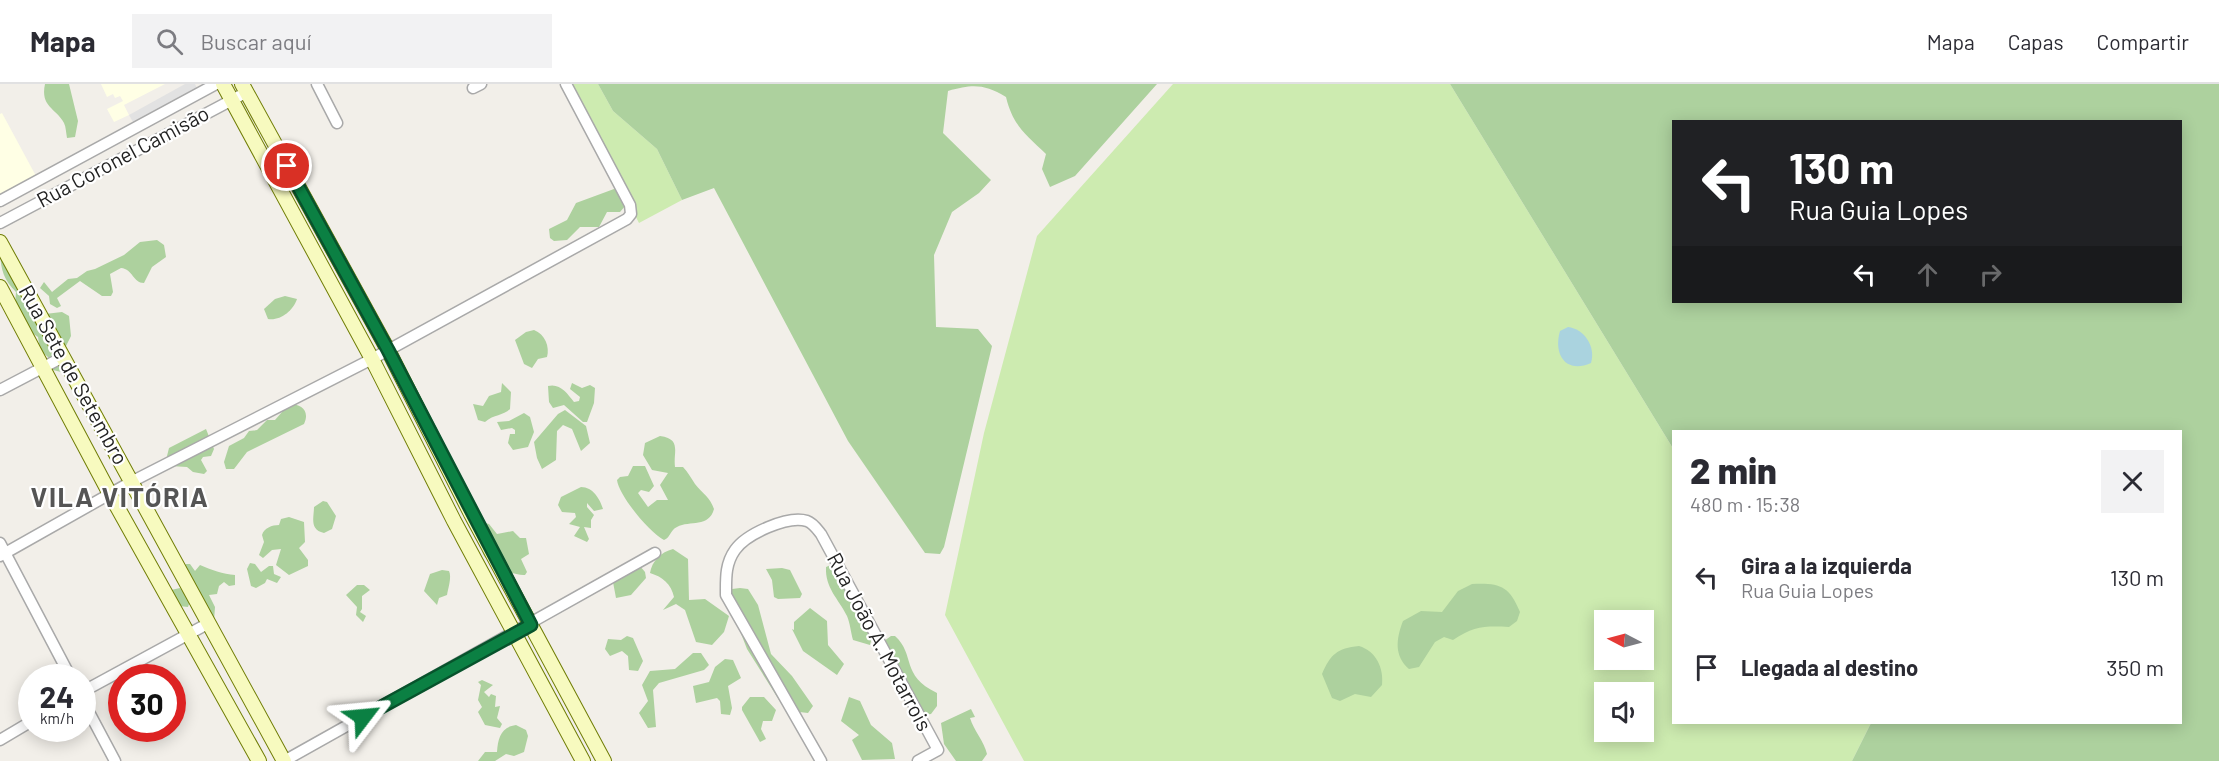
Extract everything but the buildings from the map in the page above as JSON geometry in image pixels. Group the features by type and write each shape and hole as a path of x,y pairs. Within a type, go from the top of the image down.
{"main road":[{"path":"223,84 372,359 584,761"},
{"path":"244,87 388,350 604,761"},
{"path":"292,211 307,203"},
{"name":"Rua Sete de Setembro","path":"0,242 284,761"},
{"name":"Rua Sete de Setembro","path":"0,288 110,494 259,761"}],"street":[{"name":"Rua Coronel Camisão","path":"0,201 216,84"},
{"path":"316,84 337,123"},
{"path":"3,555 131,482 372,359 627,219 631,214 630,206 566,84"},
{"name":"Rua Coronel Camisão","path":"0,223 231,98 244,87"},
{"path":"87,155 97,172"},
{"path":"0,390 63,357"},
{"name":"Rua João A. Motarrois","path":"821,761 726,595 725,572 735,549 763,529 795,519 808,522 820,534 938,750 918,761"},
{"path":"0,543 3,555 64,664"},
{"path":"284,761 515,634 655,553"},
{"path":"96,684 209,623"},
{"path":"96,725 115,761"},
{"path":"0,740 18,730"}],"shaded area":[{"path":"101,84 165,84 124,105 129,115 114,122 107,109 123,101 120,96 115,98 113,94 107,97"},
{"path":"185,84 195,84 200,94 137,129 129,115"},
{"path":"2,113 36,176 0,196 0,114"}],"green space":[{"path":"45,84 69,84 78,121 75,137 67,138 64,123 45,98"},
{"path":"568,84 598,84 613,111 657,149 682,200 639,223"},
{"path":"598,84 1157,84 1075,176 1050,187 1042,169 1046,154 1016,123 1006,97 978,86 948,91 943,133 991,180 979,193 952,212 934,255 936,327 978,329 992,346 944,547 940,554 925,553 848,441 714,188 682,200 657,149 613,111"},
{"path":"1173,84 1450,84 1672,447 1672,724 1870,724 1852,761 1024,761 945,615 984,433 1037,236"},
{"path":"1450,84 2219,84 2219,761 1852,761 1870,724 2182,724 2182,430 1672,430 1672,447"},
{"path":"614,189 618,190 626,205 620,212 607,212 599,227 580,227 567,240 554,241 550,238 549,229 567,220 576,203"},
{"path":"0,237 17,257 45,314 62,312 69,316 71,336 64,350 69,374 53,370 49,358 40,350 38,337 32,333 15,305 16,292 2,269"},
{"path":"157,240 164,245 166,257 152,267 144,283 137,281 128,271 121,268 110,274 113,292 111,296 102,296 80,281 57,298 61,306 57,308 50,304 49,296 40,288 44,282 52,292 68,279 77,278 87,271 124,255 140,242"},
{"path":"285,296 297,299 286,314 268,319 264,309 275,299"},
{"path":"534,330 544,338 548,353 547,357 538,359 532,368 524,364 515,340 526,332"},
{"path":"502,383 511,392 510,409 485,422 478,420 473,404 483,406 489,396 501,392"},
{"path":"572,383 582,388 590,385 595,388 594,403 587,422 583,422 564,405 553,408 549,402 548,386 552,385 563,390 574,402 579,401 580,397 570,389"},
{"path":"289,404 298,405 304,409 306,419 304,424 247,452 234,469 226,469 224,462 229,446 244,438 249,431 257,430 267,420 275,420"},
{"path":"565,410 586,426 590,443 581,451 572,429 563,425 557,431 556,460 542,469 534,442 558,414"},
{"path":"524,413 530,417 534,432 528,447 513,450 508,443 510,434 515,434 515,430 512,428 501,430 497,422 509,421"},
{"path":"206,429 214,449 211,456 203,457 201,460 207,471 204,474 193,472 187,467 170,466 166,460 169,448"},
{"path":"660,436 674,443 675,467 685,469 714,509 708,519 677,527 664,540 651,530 636,513 623,495 617,480 628,476 633,466 645,466 654,486 649,492 641,490 638,493 648,507 657,500 668,500 660,485 668,473 652,470 643,455 645,443"},
{"path":"581,487 595,494 603,509 594,511 587,503 587,507 594,515 591,528 584,527 589,539 587,542 574,536 580,527 569,524 576,517 575,513 562,512 558,505 561,497"},
{"path":"323,501 327,502 336,516 332,529 324,533 316,529 313,519 314,507"},
{"path":"289,517 304,522 305,542 299,548 308,560 308,566 289,575 276,565 281,549 272,550 263,558 259,555 264,542 262,535 265,530 279,525 281,519"},
{"path":"485,523 489,524 497,534 513,531 520,538 526,538 529,554 521,559 527,572 525,575 514,574 502,569 486,558 482,544 482,526"},
{"path":"673,549 688,559 689,600 705,599 729,616 724,632 712,645 696,642 685,610 676,604 663,610 674,597 673,592 666,582 650,573 658,558"},
{"path":"838,562 872,637 870,645 853,640 847,616 830,587 826,567"},
{"path":"250,563 255,564 261,572 273,566 274,574 281,577 277,583 267,579 265,583 256,588 251,586 247,569"},
{"path":"186,564 190,564 195,571 200,565 217,572 235,575 235,585 229,586 224,582 219,586 217,594 209,595 215,607 214,621 190,601 188,607 179,606 171,590 180,588 186,596 183,568"},
{"path":"639,565 645,572 646,578 631,595 616,598 613,582"},
{"path":"766,569 790,570 802,594 800,598 778,599 774,597 772,580"},
{"path":"442,570 449,571 449,583 447,595 439,598 437,605 424,591 430,574"},
{"path":"1472,584 1496,585 1507,591 1520,612 1517,621 1509,627 1474,629 1453,640 1444,637 1435,642 1419,667 1409,669 1401,659 1398,647 1403,621 1421,611 1442,612 1458,591"},
{"path":"357,585 364,585 370,590 362,596 360,612 366,616 363,622 356,615 357,607 346,595"},
{"path":"732,589 748,589 758,605 771,654 792,676 813,706 808,713 791,711 779,700 747,649 726,595"},
{"path":"810,608 827,621 828,645 844,664 837,675 803,651 792,629 794,630 794,622"},
{"path":"627,636 633,638 643,661 638,671 629,670 628,656 622,651 610,656 605,649 608,639 621,640"},
{"path":"895,636 901,643 918,679 937,693 937,706 931,714 923,715 884,641"},
{"path":"1359,646 1365,648 1378,661 1382,672 1382,685 1371,697 1355,694 1340,701 1332,698 1322,674 1325,667 1335,654"},
{"path":"693,653 701,653 709,665 704,670 659,683 653,690 656,727 648,728 639,713 648,701 642,685 650,671 675,669"},
{"path":"725,659 733,660 741,678 728,686 732,708 730,715 721,714 720,701 717,698 696,703 693,686 709,682 715,667"},
{"path":"482,680 493,685 484,692 489,697 491,694 496,696 495,707 500,706 497,718 502,724 500,728 485,725 478,712 482,707 478,700 481,685 478,682"},
{"path":"750,697 764,697 776,710 772,721 763,721 761,729 766,739 760,742 742,710"},
{"path":"849,697 860,701 871,725 892,743 895,759 862,760 852,740 859,735 841,721"},
{"path":"971,709 975,717 970,718 987,754 982,761 956,761 944,744 941,723"},
{"path":"516,725 526,730 528,736 524,752 514,756 506,754 495,761 478,761 485,752 497,752 501,734 507,728"}],"water":[{"path":"1568,327 1579,331 1587,339 1592,350 1591,363 1575,366 1568,364 1560,355 1558,340 1560,331"}],"district":[{"name":"VILA VITÓRIA","path":"120,498"}],"route":[{"path":"287,166 388,350 471,514 531,625 363,717"}]}
